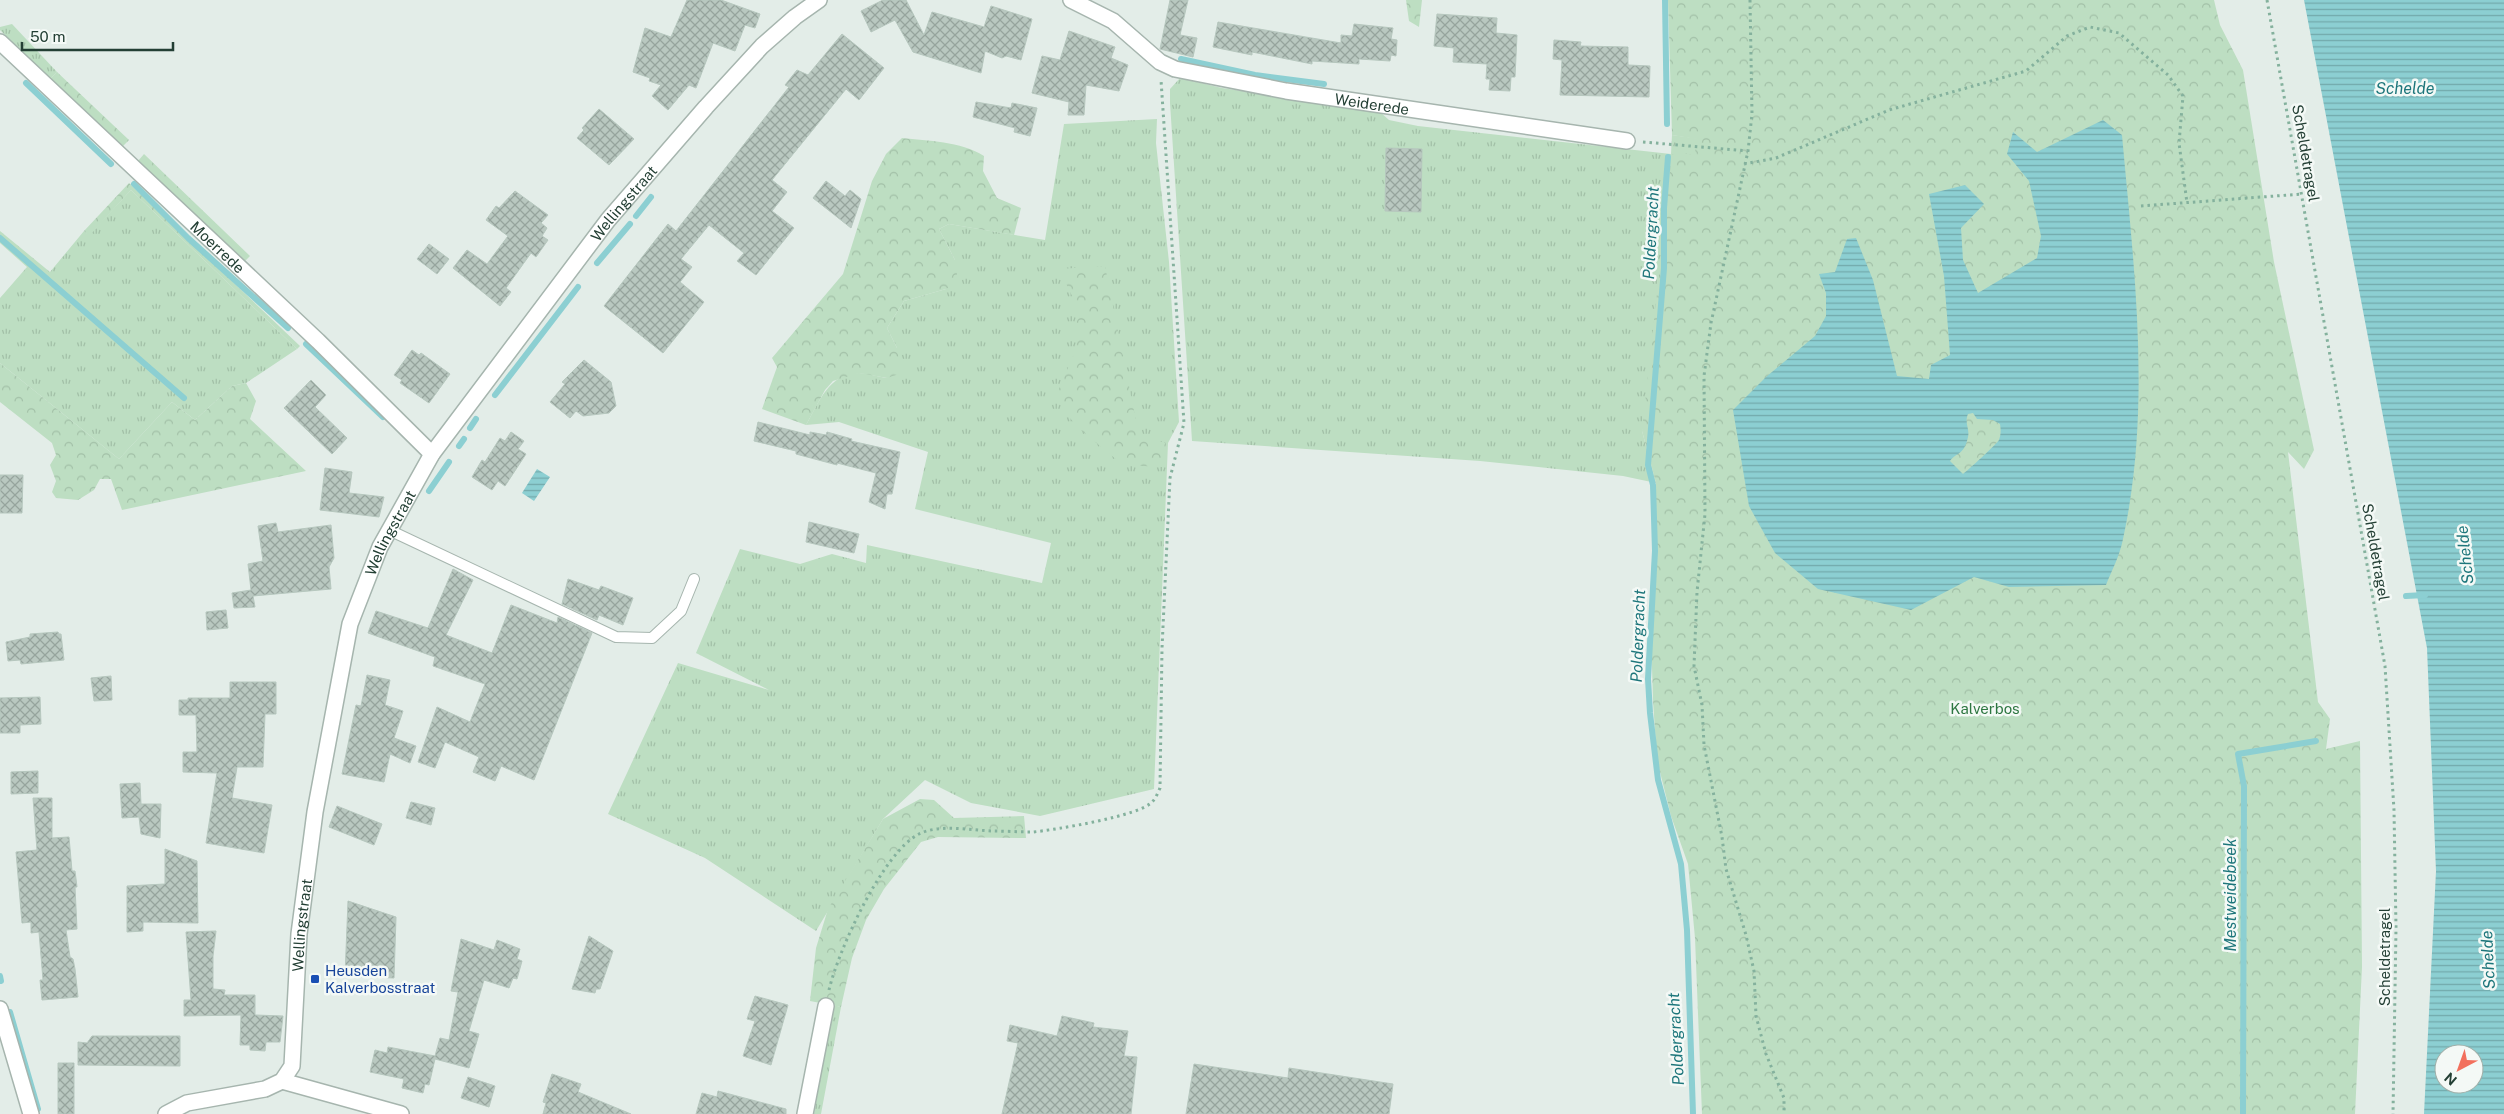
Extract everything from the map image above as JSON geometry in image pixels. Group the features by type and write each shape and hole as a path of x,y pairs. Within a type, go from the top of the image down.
{"street":[{"name":"Wellingstraat","path":"282,1081 292,1066 301,913 315,812 350,624 369,573 389,530 432,454 614,213 762,46 795,17 819,0"},
{"name":"Weiderede","path":"1071,0 1113,21 1160,62 1175,69 1286,91 1628,141"},
{"name":"Moerrede","path":"0,42 318,340 432,454"},
{"path":"805,1114 826,1006"},
{"path":"0,1009 31,1114"},
{"path":"166,1114 187,1103 255,1091 282,1081 401,1114"}],"lane":[{"path":"389,530 616,637 652,638 681,611 694,578"}],"path":[{"path":"1750,0 1752,114 1748,151 1711,323 1704,376 1704,514 1696,592 1694,666 1702,705 1704,745 1722,837 1726,869 1746,935 1754,971 1756,1016 1766,1054 1784,1098 1784,1114"},
{"name":"Scheldetragel","path":"2268,0 2385,666 2391,744 2396,937 2393,1114"},
{"path":"1744,164 1776,158 1889,110 2026,71 2066,36 2090,27 2119,32 2168,75 2183,96 2179,143 2187,204"},
{"path":"826,1006 834,967 856,917 894,856 919,834 950,828 1033,832 1113,818 1138,811 1153,802 1160,788 1162,648 1170,478 1184,423 1160,62"},
{"path":"1628,141 1748,151"},
{"path":"2141,206 2302,194"}],"green space":[{"path":"1406,0 1422,0 1419,27 1409,21"},
{"name":"Kalverbos","path":"1668,0 2214,0 2220,25 2243,70 2274,262 2314,450 2304,469 2288,452 2318,702 2330,719 2326,749 2360,741 2362,967 2355,1114 1702,1114 1695,938 1688,864 1671,816 1657,760 1650,600 1656,483 1642,431 1672,154 1695,154 1696,139 1672,135"},
{"path":"12,24 57,72 50,79 0,30 0,27"},
{"path":"57,72 129,140 123,146 50,79"},
{"path":"1180,78 1222,88 1380,112 1389,120 1418,126 1671,154 1672,135 1758,147 1642,431 1656,483 1623,476 1480,461 1192,441 1170,103 1170,89"},
{"path":"1157,119 1156,143 1169,262 1179,422 1168,443 1154,789 1040,816 971,803 925,780 883,819 816,931 705,858 608,814 678,663 769,690 696,653 740,549 800,564 832,554 866,563 867,545 1042,583 1051,543 915,509 928,452 839,422 806,425 826,390 840,378 849,374 859,373 887,378 897,348 887,328 904,301 946,289 955,260 939,229 949,224 1045,240 1064,124"},
{"path":"902,138 965,147 984,156 983,171 997,198 1021,208 1014,235 949,224 939,229 955,260 958,282 946,289 904,301 887,328 897,348 902,373 887,378 859,373 833,381 825,390 806,425 762,409 777,367 772,358 843,274 872,181 886,154"},
{"path":"144,154 250,256 245,261 138,161"},
{"path":"129,183 300,346 297,349 131,190 89,236 84,231"},
{"path":"131,190 297,349 246,383 232,386 195,420 172,402 119,459 0,363 0,298 27,267 0,243 0,231 50,272 84,231 89,235"},
{"path":"1105,266 1139,436 1166,443 1163,467 1123,465 1076,426 1061,406 1059,389 1076,349 1077,325 1076,304 1059,269"},
{"path":"0,363 119,459 172,402 195,420 232,386 246,383 256,401 250,419 306,471 122,510 111,479 100,479 94,490 78,500 56,498 52,492 56,481 50,465 56,455 52,443 0,402"},
{"path":"920,799 934,800 954,818 1024,816 1026,838 938,837 921,842 884,889 866,920 852,958 841,1007 810,1001 816,948 828,909 883,819"},
{"path":"833,1005 841,1007 821,1114 814,1114"}],"water":[{"name":"Schelde","path":"2304,0 2504,0 2504,1114 2424,1114 2436,871 2427,648"},
{"path":"2103,120 2122,135 2135,287 2139,388 2137,439 2132,489 2122,545 2106,585 2009,587 1974,577 1911,610 1818,589 1775,553 1749,506 1733,410 1766,377 1815,336 1826,316 1826,293 1819,274 1835,272 1847,239 1856,238 1873,280 1897,376 1929,379 1931,365 1950,355 1944,276 1929,194 1965,185 1984,204 1961,228 1963,260 1978,293 2037,258 2041,236 2029,181 2007,154 2013,132 2037,152","holes":["1973,413 1977,419 1993,420 2000,424 2000,438 1963,474 1950,461 1962,451 1966,443 1968,414"]},
{"path":"537,469 550,477 534,501 522,493"}],"building":[{"path":"687,0 721,0 760,14 755,28 745,25 735,51 713,43 696,88 689,85 668,110 652,96 661,85 649,81 650,78 633,72 645,28 671,37"},
{"path":"883,0 906,0 924,35 932,12 984,27 991,6 1032,19 1021,60 1006,56 1002,58 985,51 981,73 913,52 895,20 871,32 861,11"},
{"path":"1170,0 1188,0 1180,35 1197,38 1193,57 1160,49"},
{"path":"1437,14 1497,18 1496,33 1517,35 1515,77 1511,77 1510,91 1489,90 1490,79 1486,79 1487,64 1453,62 1454,48 1434,46"},
{"path":"1218,22 1341,43 1341,35 1352,36 1354,24 1393,28 1391,39 1397,40 1396,56 1391,55 1390,61 1359,59 1359,64 1312,61 1312,64 1252,52 1252,55 1213,47"},
{"path":"1069,31 1115,47 1111,58 1128,65 1119,91 1086,85 1084,115 1068,115 1069,102 1032,93 1042,56 1060,60"},
{"path":"842,34 884,68 859,100 846,89 772,180 787,192 772,211 794,228 756,275 737,261 744,253 709,225 681,259 692,267 680,282 704,302 663,353 604,306 668,224 676,231 789,87 785,85 797,70 808,75"},
{"path":"1554,40 1581,42 1580,46 1628,47 1628,65 1650,66 1649,97 1560,95 1562,60 1553,59"},
{"path":"976,102 1011,108 1012,103 1037,108 1030,136 1014,132 1015,128 973,117"},
{"path":"599,109 634,139 609,165 577,138 584,130 582,128"},
{"path":"1386,148 1422,149 1421,212 1385,211"},
{"path":"826,181 845,196 850,190 861,199 851,228 813,198"},
{"path":"515,191 548,215 541,223 547,228 542,236 548,240 536,257 531,253 506,288 511,292 500,306 453,268 467,250 487,264 508,236 486,220 496,206 499,208"},
{"path":"429,244 449,259 437,274 417,259"},
{"path":"412,350 419,355 421,353 450,374 429,403 400,383 402,380 394,375"},
{"path":"584,360 611,382 616,406 609,413 583,416 576,411 570,418 550,402 565,384 562,382"},
{"path":"311,380 326,395 315,407 347,438 332,454 284,408"},
{"path":"758,422 810,435 810,432 826,435 827,432 852,439 851,441 900,452 892,494 887,494 885,509 869,502 876,473 837,463 837,465 796,454 796,451 754,441"},
{"path":"511,432 524,441 518,449 526,454 505,486 498,481 492,490 472,477 482,460 485,462 500,438 505,441"},
{"path":"325,468 352,472 349,493 384,497 379,517 320,510"},
{"path":"0,475 23,475 22,513 0,513"},
{"path":"809,522 859,534 854,553 806,542"},
{"path":"276,523 278,532 331,525 334,558 329,567 331,589 253,596 255,607 234,608 232,593 251,590 248,564 263,561 258,526"},
{"path":"453,569 473,580 446,635 492,653 511,605 557,623 558,617 592,633 534,780 501,766 495,781 473,772 479,757 445,742 435,768 418,762 437,707 470,722 485,684 433,666 435,657 368,633 376,611 428,628"},
{"path":"568,579 599,590 601,586 633,598 623,625 599,615 597,620 562,604"},
{"path":"226,610 228,628 207,630 206,612"},
{"path":"58,632 61,634 64,660 21,664 20,660 8,661 6,642 30,637 30,634"},
{"path":"367,675 390,680 385,705 403,711 394,738 416,746 410,763 390,754 384,782 342,774 356,705 361,706"},
{"path":"111,676 112,700 94,701 91,678"},
{"path":"230,682 276,682 276,714 265,714 263,767 237,767 232,798 272,805 264,853 206,843 217,773 183,772 183,752 197,752 196,715 179,715 179,700 188,700 188,698 230,698"},
{"path":"40,697 41,724 20,725 20,733 0,733 0,698"},
{"path":"38,771 38,793 11,794 11,772"},
{"path":"140,783 141,804 161,804 160,838 141,834 139,817 122,818 120,784"},
{"path":"33,798 52,798 52,838 69,837 72,871 75,871 77,887 75,887 77,929 66,930 70,957 73,959 75,969 78,997 42,1000 40,980 43,980 39,932 31,933 31,922 22,923 16,852 37,850"},
{"path":"411,802 435,808 431,825 406,818"},
{"path":"337,806 382,824 374,845 329,827"},
{"path":"165,849 197,861 198,923 143,922 143,931 127,932 127,886 165,884"},
{"path":"348,901 396,917 394,978 345,976"},
{"path":"216,931 213,956 213,989 225,990 224,995 255,995 255,1015 283,1016 280,1042 266,1042 265,1051 250,1050 250,1045 240,1045 241,1015 184,1016 184,1000 191,1000 186,932"},
{"path":"589,936 613,951 600,989 596,989 595,993 572,989"},
{"path":"461,939 494,950 497,940 520,949 517,959 522,961 517,979 513,978 509,988 484,980 469,1031 479,1034 469,1068 435,1059 429,1085 425,1084 423,1093 402,1088 404,1079 370,1072 375,1050 387,1053 388,1047 435,1056 440,1038 449,1040 458,992 451,991"},
{"path":"755,996 788,1005 771,1065 743,1056 755,1021 747,1019"},
{"path":"1062,1016 1094,1023 1093,1027 1128,1031 1124,1056 1137,1057 1131,1114 1002,1114 1018,1043 1007,1041 1010,1025 1057,1036"},
{"path":"92,1036 180,1036 180,1066 78,1065 78,1042 87,1043"},
{"path":"58,1063 74,1063 74,1114 58,1114"},
{"path":"1194,1064 1288,1078 1289,1068 1393,1084 1389,1114 1186,1114"},
{"path":"552,1074 581,1084 578,1092 631,1114 543,1114 546,1103 543,1102"},
{"path":"468,1077 495,1086 489,1107 461,1098"},
{"path":"718,1091 786,1109 786,1114 696,1114 702,1093 717,1097"}],"waterway":[{"name":"Poldergracht","path":"1665,0 1667,124"},
{"path":"1181,59 1255,75 1324,84"},
{"path":"26,83 111,164"},
{"name":"Poldergracht","path":"1668,157 1664,208 1664,268 1648,465 1653,485 1655,551 1648,679 1658,780 1681,864 1687,930 1693,1114"},
{"path":"134,184 188,238 288,328"},
{"path":"636,216 651,197"},
{"path":"597,263 630,224"},
{"path":"0,238 184,398"},
{"path":"495,395 578,287"},
{"path":"306,344 383,417"},
{"path":"470,428 476,419"},
{"path":"459,446 464,439"},
{"path":"429,491 449,462"},
{"name":"Mestweidebeek","path":"2406,596 2425,595"},
{"name":"Mestweidebeek","path":"2243,1114 2244,786 2238,754 2316,741"},
{"path":"0,976 1,981"},
{"path":"10,1012 38,1109"}],"place":[{"name":"Heusden Kalverbosstraat","path":"315,979"}]}
